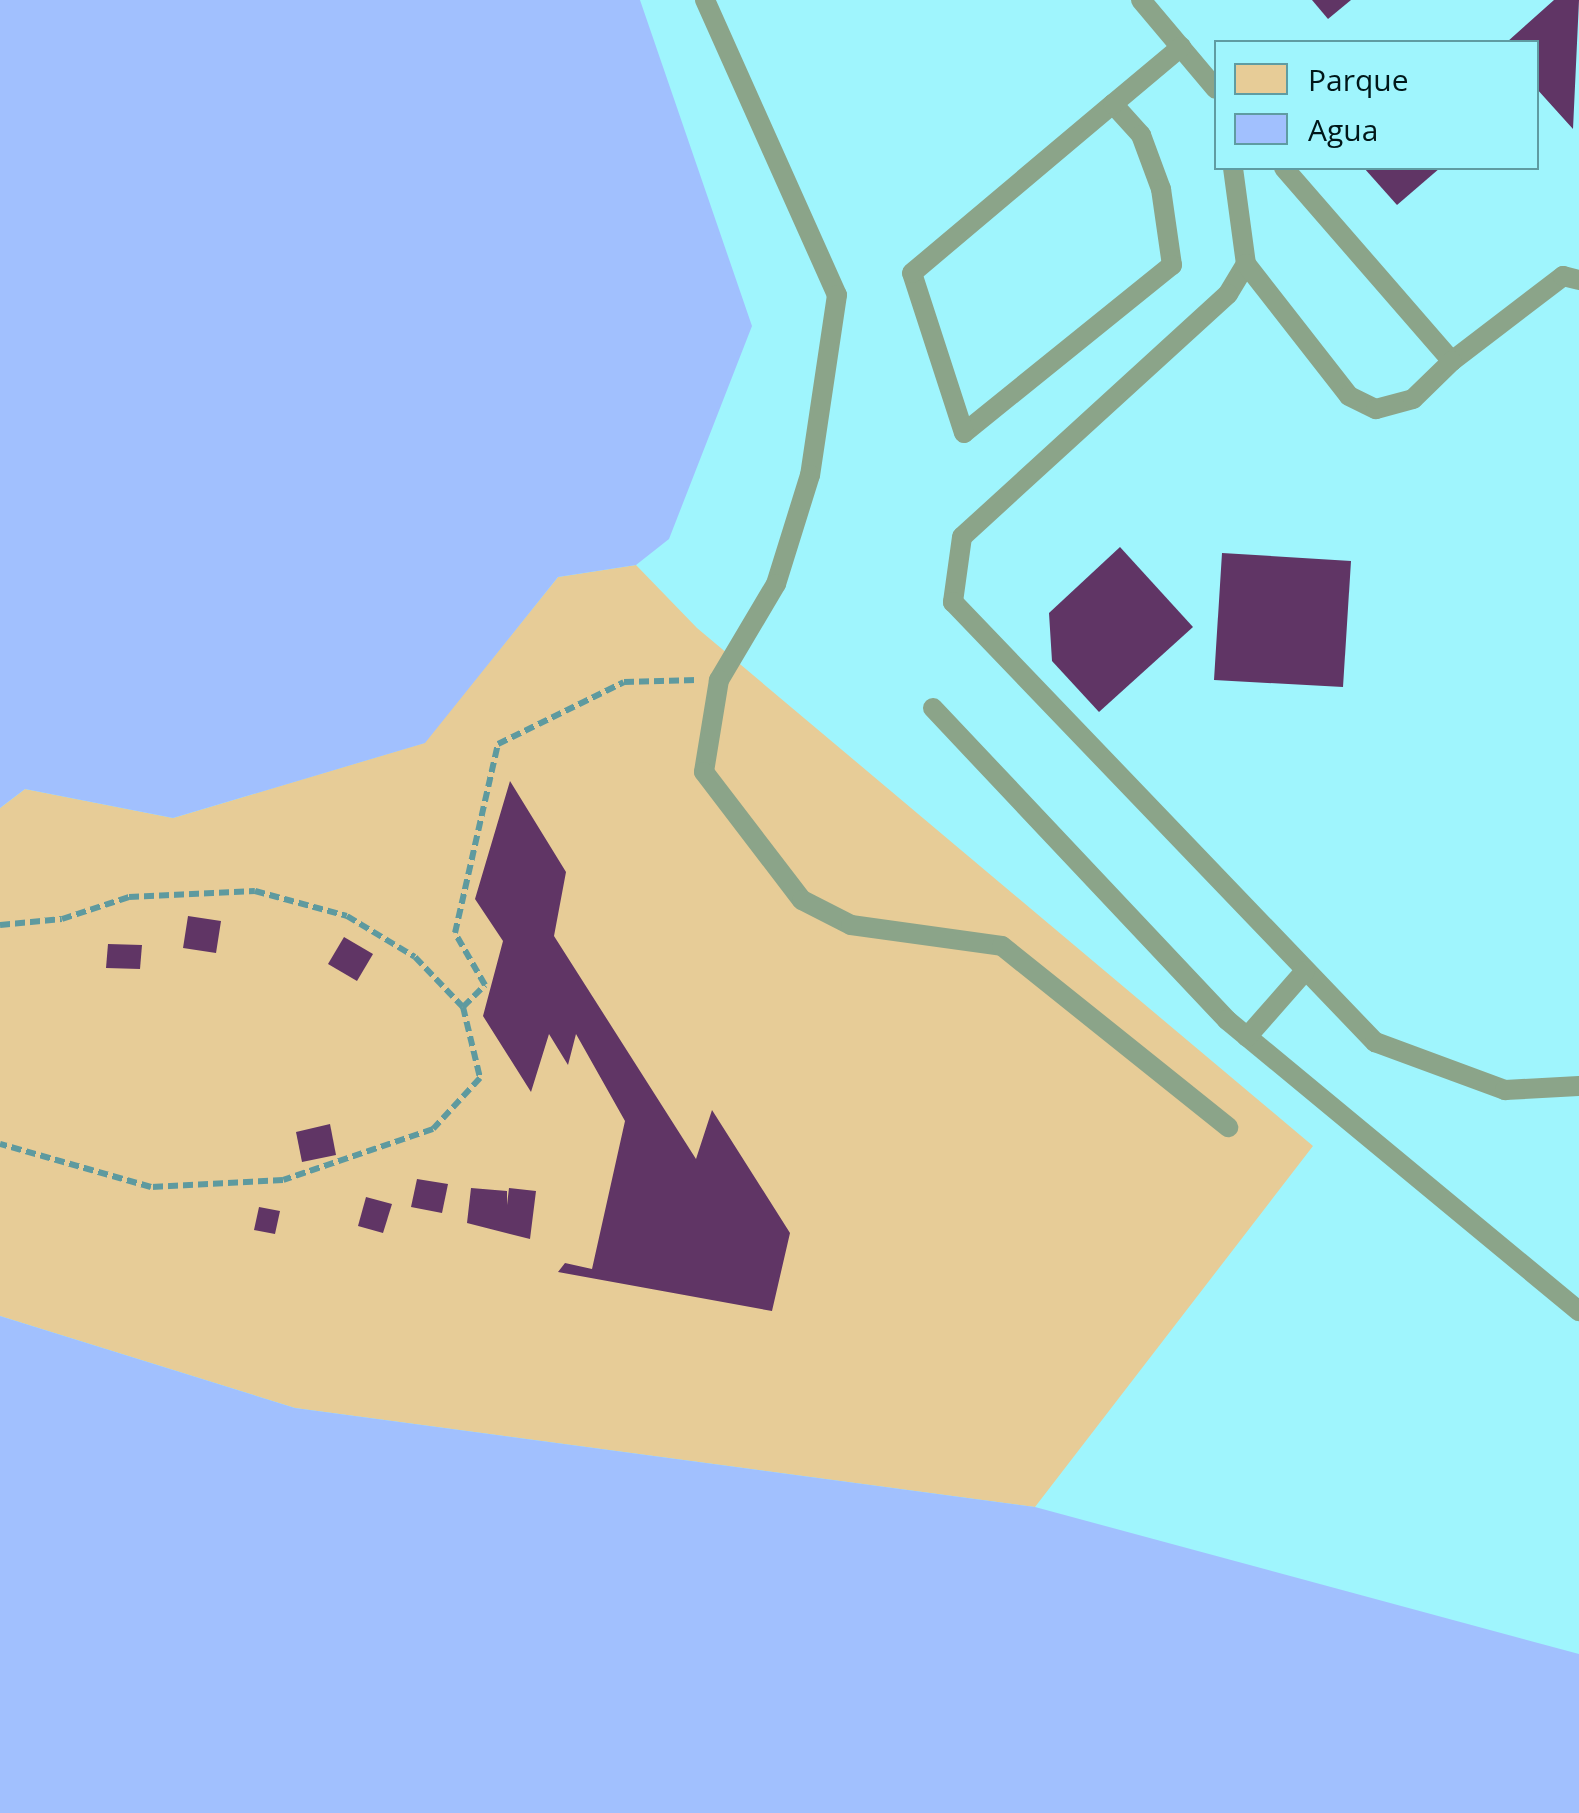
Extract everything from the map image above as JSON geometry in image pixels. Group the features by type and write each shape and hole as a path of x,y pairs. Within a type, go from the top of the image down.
{"lane":[{"path":"705,0 837,295 810,475 776,584 719,680 704,772 802,900 850,925 1002,946 1228,1127"},
{"path":"1142,0 1214,86"},
{"path":"1113,104 1140,135 1161,188 1172,265 964,434 912,273 1113,104 1182,47"},
{"path":"1233,170 1246,264 1349,396 1376,409 1413,399 1452,362 1571,278 1579,262"},
{"path":"1286,170 1452,362"},
{"path":"1246,264 1228,294 962,538 950,572 966,622 1375,1042 1504,1090 1579,1086"},
{"path":"933,708 1247,1037 1579,1311"},
{"path":"1247,1037 1305,971"}],"path":[{"path":"463,1007 486,984 456,933 498,744 624,682 719,680"},
{"path":"0,924 62,919 130,896 255,891 347,916 415,956 463,1007 480,1078 432,1129 283,1180 151,1187 0,1144"}],"green space":[{"path":"636,565 697,628 1313,1146 1035,1507 295,1408 0,1316 0,808 25,789 173,818 424,743 558,577"}],"water":[{"path":"0,0 640,0 752,326 669,539 636,565 558,577 425,743 173,818 25,789 0,808"},
{"path":"0,1316 295,1408 1035,1507 1579,1654 1579,1813 0,1813"}],"building":[{"path":"1312,0 1351,0 1328,19"},
{"path":"1554,0 1579,0 1573,129 1539,91 1539,40 1509,40"},
{"path":"1366,170 1438,170 1397,205"},
{"path":"1120,547 1193,627 1099,712 1052,661 1049,613"},
{"path":"1222,553 1351,561 1343,687 1214,680"},
{"path":"510,781 566,872 554,936 696,1159 712,1110 790,1233 772,1311 558,1272 565,1263 592,1269 625,1121 576,1034 568,1065 549,1034 531,1092 483,1016 503,941 475,899"},
{"path":"188,916 221,921 216,953 183,948"},
{"path":"344,937 373,954 357,981 328,964"},
{"path":"108,944 142,945 140,969 106,968"},
{"path":"330,1124 336,1155 302,1162 296,1132"},
{"path":"417,1179 448,1184 442,1213 411,1207"},
{"path":"471,1188 507,1191 507,1205 509,1188 536,1191 530,1239 467,1223"},
{"path":"366,1197 392,1204 383,1233 358,1226"},
{"path":"259,1207 280,1211 275,1234 254,1230"}]}
